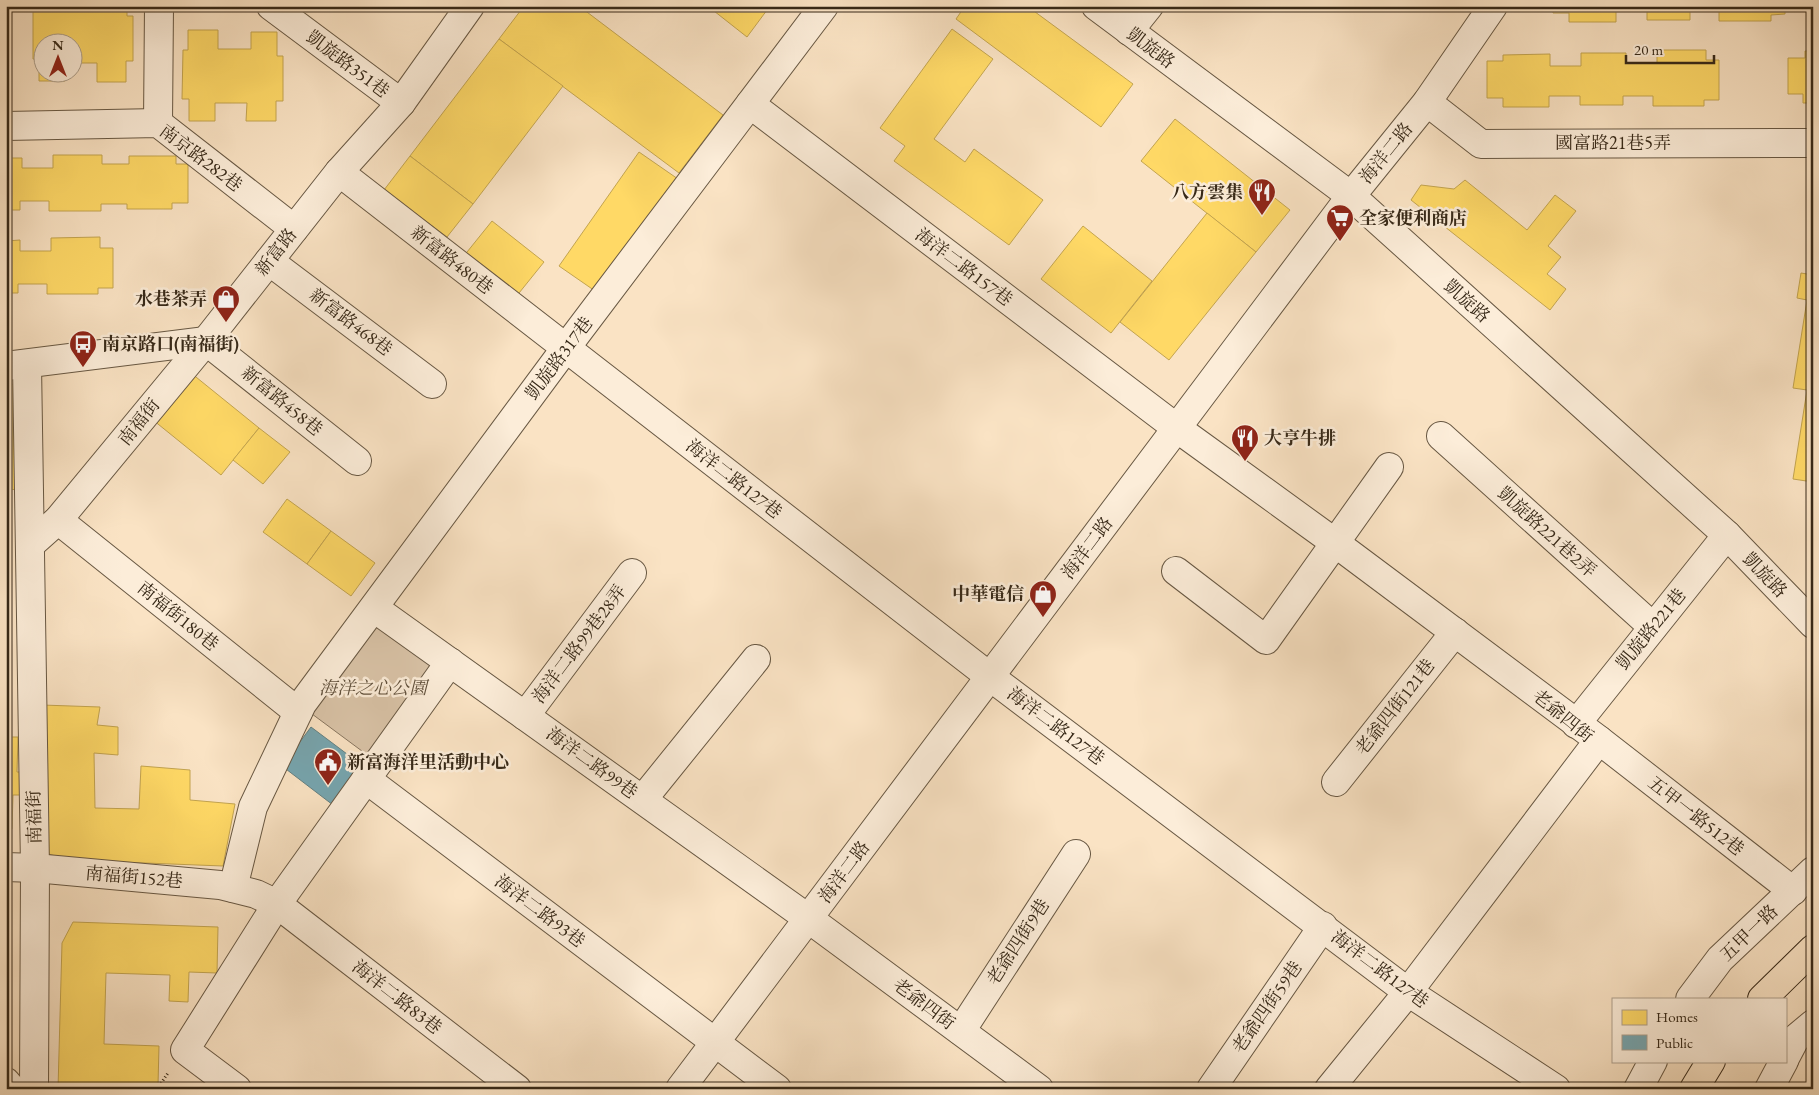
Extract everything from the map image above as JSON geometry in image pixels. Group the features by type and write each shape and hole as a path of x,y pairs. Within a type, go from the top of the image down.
{"main road":[{"path":"1763,998 1813,949"},
{"path":"1694,1089 1711,1062"}],"street":[{"path":"158,123 159,6"},
{"name":"凱旋路351巷","path":"271,6 401,104"},
{"name":"新富路","path":"206,341 339,172 401,104 470,6"},
{"name":"凱旋路317巷","path":"298,712 565,349 824,6"},
{"name":"凱旋路","path":"1096,6 1351,196 1727,535 1813,624"},
{"path":"1129,31 1149,6"},
{"name":"海洋二路","path":"680,1089 989,676 1178,430 1351,196 1427,102 1493,6"},
{"name":"國富路21巷5弄","path":"1427,102 1481,144 1813,143"},
{"name":"海洋二路157巷","path":"750,104 1178,430"},
{"name":"南京路282巷","path":"6,126 158,123 294,229"},
{"name":"新富路480巷","path":"339,172 565,349"},
{"name":"新富路468巷","path":"269,261 432,384"},
{"path":"17,366 206,341"},
{"name":"新富路458巷","path":"206,341 357,461"},
{"name":"南福街","path":"30,545 58,520 206,341"},
{"name":"海洋二路127巷","path":"565,349 989,676 1323,926 1408,992 1556,1089"},
{"name":"南福街","path":"17,366 30,545 35,868 34,1089"},
{"name":"老爺四街","path":"1178,430 1334,542 1599,740 1408,992 1329,1089"},
{"name":"凱旋路221巷2弄","path":"1441,436 1653,627"},
{"path":"1176,571 1266,640 1388,467"},
{"name":"南福街180巷","path":"58,520 298,712"},
{"name":"凱旋路221巷","path":"1576,724 1727,535"},
{"name":"海洋二路99巷28弄","path":"525,716 632,573"},
{"name":"海洋二路99巷","path":"374,608 809,919"},
{"name":"老爺四街121巷","path":"1336,782 1454,632"},
{"path":"643,800 756,659"},
{"path":"236,1089 185,1050 277,904 450,662"},
{"path":"233,888 253,807 298,712"},
{"name":"五甲一路512巷","path":"1599,740 1793,891"},
{"name":"海洋二路93巷","path":"366,779 714,1044 777,1089"},
{"name":"老爺四街9巷","path":"960,1031 1076,854"},
{"name":"南福街152巷","path":"6,867 220,885 256,894 277,904"},
{"name":"五甲一路","path":"1691,998 1720,959 1813,871"},
{"name":"海洋二路83巷","path":"277,904 517,1089"},
{"name":"老爺四街","path":"809,919 1039,1089"},
{"name":"老爺四街59巷","path":"1211,1089 1323,926"},
{"path":"1786,1056 1795,1039 1813,1024"},
{"path":"1638,1089 1652,1062"},
{"path":"1769,1089 1783,1062"},
{"path":"6,1082 12,1089"}],"green space":[{"name":"海洋之心公園","path":"375,620 438,666 370,757 308,711"}],"building: Homes":[{"path":"38,6 68,6 68,9 127,6 127,16 133,16 133,61 126,61 126,82 97,82 97,63 82,63 82,32 33,32 33,11 38,11"},
{"path":"524,6 579,6 723,115 679,173 499,39"},
{"path":"717,6 770,6 747,37 714,11"},
{"path":"965,6 1027,6 1133,84 1101,127 956,19"},
{"path":"1553,6 1785,6 1785,14 1771,15 1771,21 1719,21 1719,11 1690,11 1690,20 1647,20 1647,11 1616,11 1616,22 1569,22 1569,13 1553,13"},
{"path":"952,29 993,59 934,139 965,162 974,149 1043,200 1009,245 894,161 905,146 880,128"},
{"path":"188,30 218,30 218,49 251,49 251,32 277,32 277,56 283,56 283,101 276,101 276,121 246,121 247,103 215,103 215,121 189,121 189,99 182,99 183,50 188,50"},
{"path":"499,39 563,86 473,204 410,156"},
{"path":"1657,50 1706,50 1706,60 1719,60 1719,100 1704,100 1704,106 1653,106 1653,96 1623,96 1623,105 1580,105 1580,96 1549,96 1549,107 1503,107 1503,98 1487,98 1487,61 1503,61 1503,55 1550,54 1550,66 1581,66 1581,53 1626,53 1626,63 1657,63"},
{"path":"1805,51 1813,51 1813,103 1803,103 1803,94 1788,94 1788,58 1805,58"},
{"path":"1175,119 1290,210 1256,252 1141,161"},
{"path":"639,152 678,179 598,293 559,266"},
{"path":"53,155 102,155 102,164 129,164 129,156 176,156 176,164 188,164 188,203 172,203 172,209 127,209 127,204 101,204 101,211 49,211 49,201 20,201 20,210 6,210 6,158 22,158 22,168 53,168"},
{"path":"410,156 473,204 447,237 384,190"},
{"path":"1465,180 1527,230 1555,195 1576,211 1548,246 1561,257 1547,274 1566,289 1550,310 1411,200 1421,185 1454,189"},
{"path":"1207,213 1256,252 1169,360 1120,322"},
{"path":"492,221 544,262 515,298 463,257"},
{"path":"1083,226 1152,281 1111,333 1041,279"},
{"path":"100,237 100,248 113,248 113,288 98,288 98,294 47,294 47,284 18,284 18,293 6,293 6,241 20,240 20,251 51,251 51,238"},
{"path":"1801,273 1813,275 1813,482 1793,479 1807,390 1793,388 1807,300 1797,298"},
{"path":"191,373 259,428 221,475 153,420"},
{"path":"6,384 25,385 22,490 6,489"},
{"path":"259,428 290,452 263,484 233,460"},
{"path":"287,499 331,531 307,564 263,532"},
{"path":"331,531 375,563 351,596 307,564"},
{"path":"42,705 100,707 97,725 118,727 118,755 94,753 95,808 139,809 141,766 190,770 190,800 235,804 223,866 67,860 49,854 37,836"},
{"path":"6,737 18,737 17,772 22,772 21,795 13,795 12,829 6,829"},
{"path":"73,922 218,927 217,973 189,972 188,1002 169,1001 170,975 106,973 104,1044 159,1046 158,1085 129,1084 129,1089 58,1089 62,943"}],"building: Public":[{"name":"新富海洋里活動中心","path":"311,727 363,766 333,805 282,766"}],"place":[{"name":"八方雲集","path":"1262,216"},
{"name":"全家便利商店","path":"1340,242"},
{"name":"水巷茶弄","path":"226,323"},
{"name":"南京路口(南福街)","path":"83,368"},
{"name":"大亨牛排","path":"1245,462"},
{"name":"中華電信","path":"1043,618"},
{"name":"新富海洋里活動中心","path":"328,786"}]}
